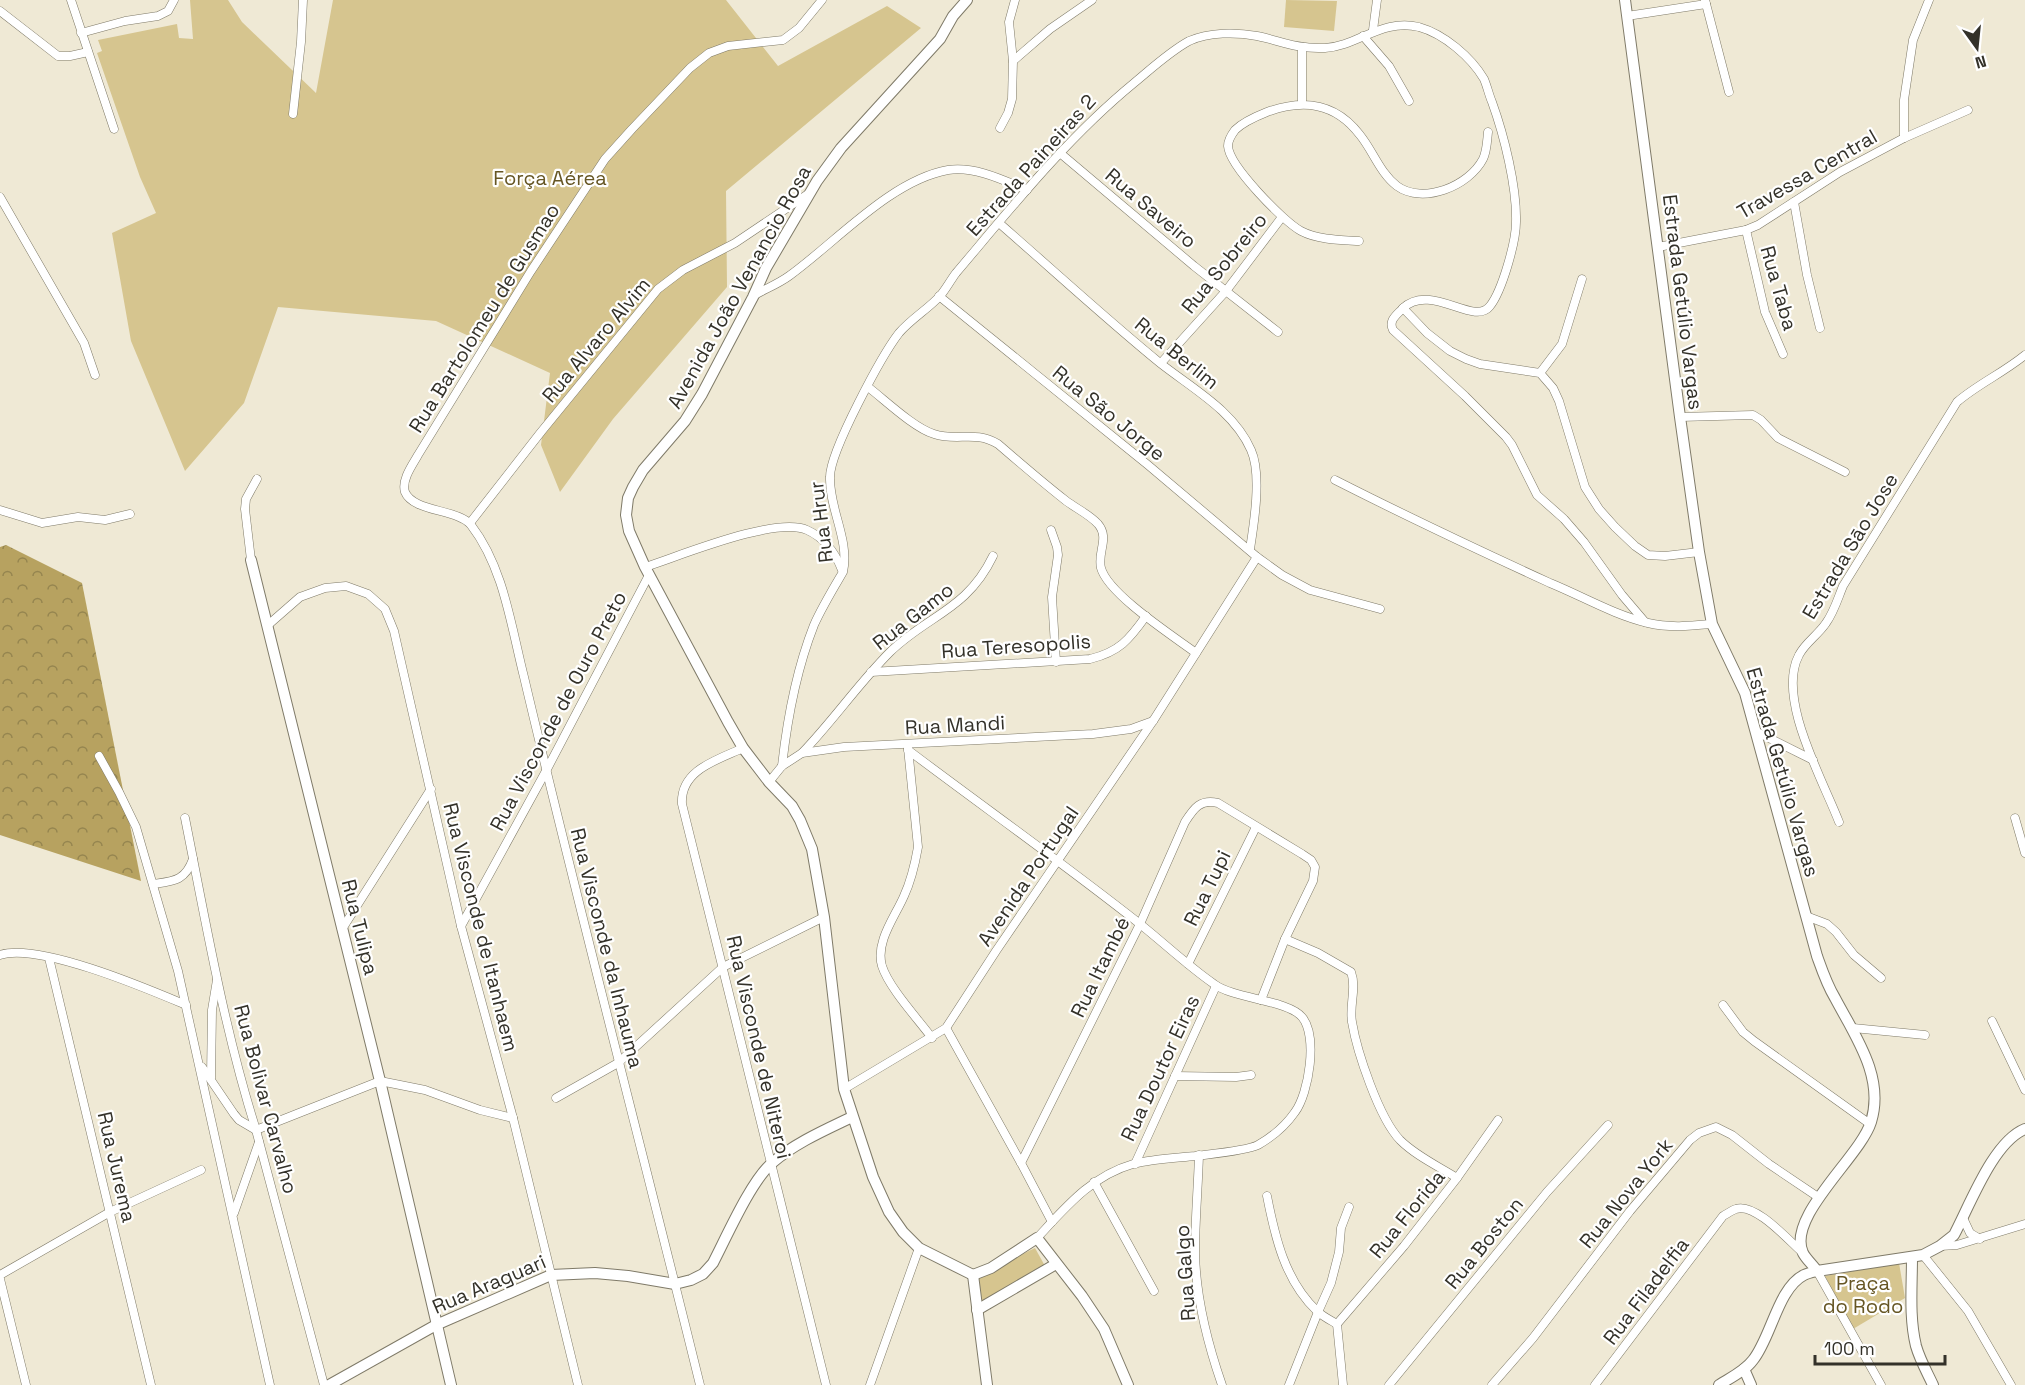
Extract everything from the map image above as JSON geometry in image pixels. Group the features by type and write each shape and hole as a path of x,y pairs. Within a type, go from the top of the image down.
{"main road":[{"name":"Avenida João Venancio Rosa","path":"967,0 953,16 940,39 924,59 841,148 809,193 766,268 702,394 685,421 643,470 628,498 626,515 629,531 647,571 743,748 769,782 792,806 812,849 824,917 844,1089 873,1177 889,1212 903,1232 919,1248 973,1275"},
{"name":"Estrada Getúlio Vargas","path":"1625,0 1680,417 1699,552 1712,624 1745,693 1825,977 1864,1050 1875,1096 1870,1124 1861,1143 1818,1197 1801,1235 1803,1253"},
{"name":"Rua Tulipa","path":"251,560 380,1081 451,1385"},
{"name":"Rua Araguari","path":"329,1385 436,1325 550,1275 595,1273 675,1284 703,1274 713,1263 757,1181 770,1164 789,1150 852,1117"},
{"path":"1719,1385 1753,1360 1784,1299 1795,1281 1804,1275 1817,1270 1917,1256 1940,1246 1954,1235 1989,1166 2002,1146 2017,1132 2025,1129"},
{"path":"987,1385 973,1275 991,1268 1037,1238 1082,1296 1104,1329 1128,1385"},
{"path":"1803,1253 1817,1270"},
{"path":"1917,1256 1910,1298 1914,1333 1920,1356 1933,1385"},
{"path":"977,1310 1056,1263"},
{"path":"1741,1371 1751,1385"}],"street":[{"path":"71,0 114,129"},
{"path":"81,33 125,21 158,16 168,11 174,0"},
{"path":"293,114 303,0"},
{"name":"Rua Bartolomeu de Gusmao","path":"470,523 458,516 410,499 405,493 405,482 418,455 531,271 599,169 632,129 690,68 709,53 728,46 783,40 800,28 822,0"},
{"path":"1000,128 1012,99 1013,61 1010,22 1015,0"},
{"path":"1013,61 1050,29 1092,0"},
{"path":"1373,30 1377,0"},
{"name":"Travessa Central","path":"1658,247 1746,230 1840,172 1904,138 1904,100 1913,40 1929,0"},
{"path":"1627,16 1705,2 1729,92"},
{"path":"0,10 58,56 88,52"},
{"name":"Estrada Paineiras 2","path":"939,296 1027,190 1089,122 1155,66 1188,42 1204,35 1220,34 1256,36 1302,47 1326,48 1363,36 1373,30 1400,26 1419,27 1439,35 1458,49 1484,79 1501,125 1516,223 1510,259 1489,308 1478,312 1435,300 1421,299 1410,302 1403,308"},
{"path":"1363,36 1389,66 1410,101"},
{"path":"1302,47 1302,103"},
{"name":"Rua Sobreiro","path":"1161,363 1226,291 1282,217 1240,171 1228,147 1235,130 1258,115 1285,105 1302,103 1322,107 1347,120 1361,136 1387,176 1399,187 1418,193 1450,188 1463,182 1483,159 1488,132"},
{"path":"1904,138 1968,110"},
{"name":"Rua Saveiro","path":"1060,153 1278,332"},
{"path":"753,297 789,276 880,202 911,184 939,173 949,170 965,170 994,176 1027,190"},
{"name":"Rua Alvaro Alvim","path":"470,523 658,289 683,270 735,243 809,193"},
{"path":"0,197 84,343 95,375"},
{"path":"1794,202 1807,275 1820,328"},
{"path":"1282,217 1304,232 1332,239 1359,241"},
{"name":"Rua Berlim","path":"999,223 1161,363 1210,400 1241,431 1253,453 1256,482 1255,517 1250,549"},
{"name":"Rua Taba","path":"1746,230 1765,312 1783,354"},
{"path":"1540,373 1562,344 1582,279"},
{"name":"Rua Hrur","path":"782,766 786,731 803,659 815,625 843,572 844,551 832,497 830,476 835,455 884,355 901,331 939,296"},
{"name":"Rua São Jorge","path":"939,296 1257,557 1282,575 1310,590 1380,609"},
{"path":"1645,622 1622,595 1584,542 1564,519 1537,495 1506,437 1393,330 1392,320 1403,308 1427,333 1450,351 1466,359 1480,364 1540,373 1553,388 1559,401 1585,487 1599,509 1635,546 1648,555 1665,556 1699,552"},
{"name":"Estrada Sāo Jose","path":"1839,822 1813,760 1793,701 1793,676 1799,655 1826,624 1849,576 1957,402 2025,355"},
{"path":"868,387 925,430 945,436 975,435 989,438 999,444 1097,524 1103,531 1104,538 1100,557 1101,569 1114,588 1146,616 1196,653"},
{"path":"1680,417 1753,415 1778,438 1845,472"},
{"name":"Rua Tulipa","path":"251,560 245,509 246,500 256,479"},
{"path":"1335,480 1470,547 1614,611 1645,622 1678,626 1712,624"},
{"path":"0,510 42,523 78,517 105,520 130,514"},
{"name":"Rua Visconde da Inhauma","path":"470,523 487,551 502,587 618,1063 700,1385"},
{"path":"647,571 756,531 778,526 805,529 828,544 843,572"},
{"path":"1051,530 1058,555 1052,597 1056,662"},
{"name":"Rua Gamo","path":"801,753 821,733 871,672 901,643 963,598 985,573 993,556"},
{"name":"Avenida Portugal","path":"946,1028 1153,721 1257,557"},
{"name":"Rua Visconde de Ouro Preto","path":"461,926 546,771 647,571"},
{"name":"Rua Visconde de Itanhaem","path":"268,625 300,597 325,588 346,585 368,594 385,609 394,631 461,926 513,1118 578,1385"},
{"name":"Rua Teresopolis","path":"871,672 1090,659 1117,650 1132,636 1146,616"},
{"name":"Rua Mandi","path":"769,782 782,766 801,753 844,747 907,747 1093,734 1131,729 1153,721"},
{"path":"1757,732 1813,760"},
{"path":"907,747 1140,924 1216,986 1293,1009 1302,1017 1309,1029 1311,1055 1304,1093 1296,1110 1284,1125 1256,1146 1135,1164 1114,1171 1094,1182 1070,1202 1037,1238"},
{"path":"907,747 917,855 910,881 888,929 880,954 882,966 889,980 932,1038"},
{"name":"Rua Visconde de Niteroi","path":"743,748 695,772 681,793 682,804 826,1385"},
{"path":"99,756 136,827 186,1005 270,1385"},
{"path":"342,929 431,789"},
{"name":"Rua Itambé","path":"1021,1163 1140,924 1192,810 1203,802 1218,803 1256,826"},
{"name":"Rua Bolivar Carvalho","path":"185,818 243,1088 324,1385"},
{"path":"2015,818 2025,853"},
{"path":"1256,826 1302,854 1315,867 1313,881 1285,939 1261,1000"},
{"name":"Rua Tupi","path":"1188,964 1256,826"},
{"path":"153,884 182,878 188,872 193,859"},
{"path":"1806,916 1827,924 1854,955 1881,978"},
{"path":"556,1098 618,1063 723,967 824,917"},
{"path":"1285,939 1318,953 1351,972 1354,986 1351,1019 1368,1076 1390,1128 1408,1148 1457,1178"},
{"path":"0,955 29,953 49,958 111,975 186,1005"},
{"name":"Rua Jurema","path":"49,958 151,1385"},
{"path":"211,1080 212,1010 217,975"},
{"name":"Rua Doutor Eiras","path":"1135,1164 1216,986"},
{"path":"1723,1005 1743,1032 1754,1041 1870,1124"},
{"path":"1992,1021 2025,1090"},
{"path":"844,1089 946,1028 1052,1222"},
{"path":"1853,1028 1925,1035"},
{"path":"200,1063 239,1120 256,1130 380,1081 425,1090 480,1110 513,1118"},
{"path":"1175,1076 1236,1077 1251,1075"},
{"name":"Rua Florida","path":"1337,1324 1404,1246 1457,1178 1498,1120"},
{"name":"Rua Boston","path":"1389,1385 1547,1192 1608,1125"},
{"name":"Rua Nova York","path":"1492,1385 1533,1338 1630,1211 1699,1132 1716,1127 1732,1135 1769,1164 1818,1197"},
{"path":"233,1214 259,1140"},
{"name":"Rua Galgo","path":"1199,1155 1195,1253 1198,1284 1206,1338 1222,1385"},
{"path":"26,1385 0,1277 110,1212 201,1170"},
{"path":"1094,1182 1154,1291"},
{"path":"1267,1196 1274,1233 1286,1266 1300,1292 1318,1312 1337,1324 1343,1385"},
{"path":"1289,1385 1331,1283 1339,1252 1341,1228 1349,1207"},
{"name":"Rua Filadelfia","path":"1595,1385 1723,1216 1737,1208 1758,1213 1803,1253"},
{"path":"1963,1218 1970,1233 1980,1239"},
{"path":"1940,1246 1957,1245 2025,1224"},
{"path":"870,1385 919,1248"},
{"path":"1917,1256 1968,1311 2011,1385"},
{"path":"1817,1270 1881,1385"},
{"path":"1737,1385 1741,1371"}],"green space":[{"name":"Força Aérea","path":"190,0 228,0 242,22 316,93 333,0 726,0 778,66 887,6 921,28 726,191 727,287 613,419 560,492 541,445 550,373 436,321 278,307 244,403 185,471 131,341 112,233 156,213 140,177 97,53 102,51 98,40 177,24 179,38 193,39"},
{"path":"1286,0 1337,1 1334,31 1284,27"},
{"path":"6,545 82,583 141,881 0,835 0,547"},
{"path":"1035,1248 1045,1266 981,1302 978,1276"},
{"name":"Praça do Rodo","path":"1899,1263 1905,1298 1853,1329 1825,1276"}]}
